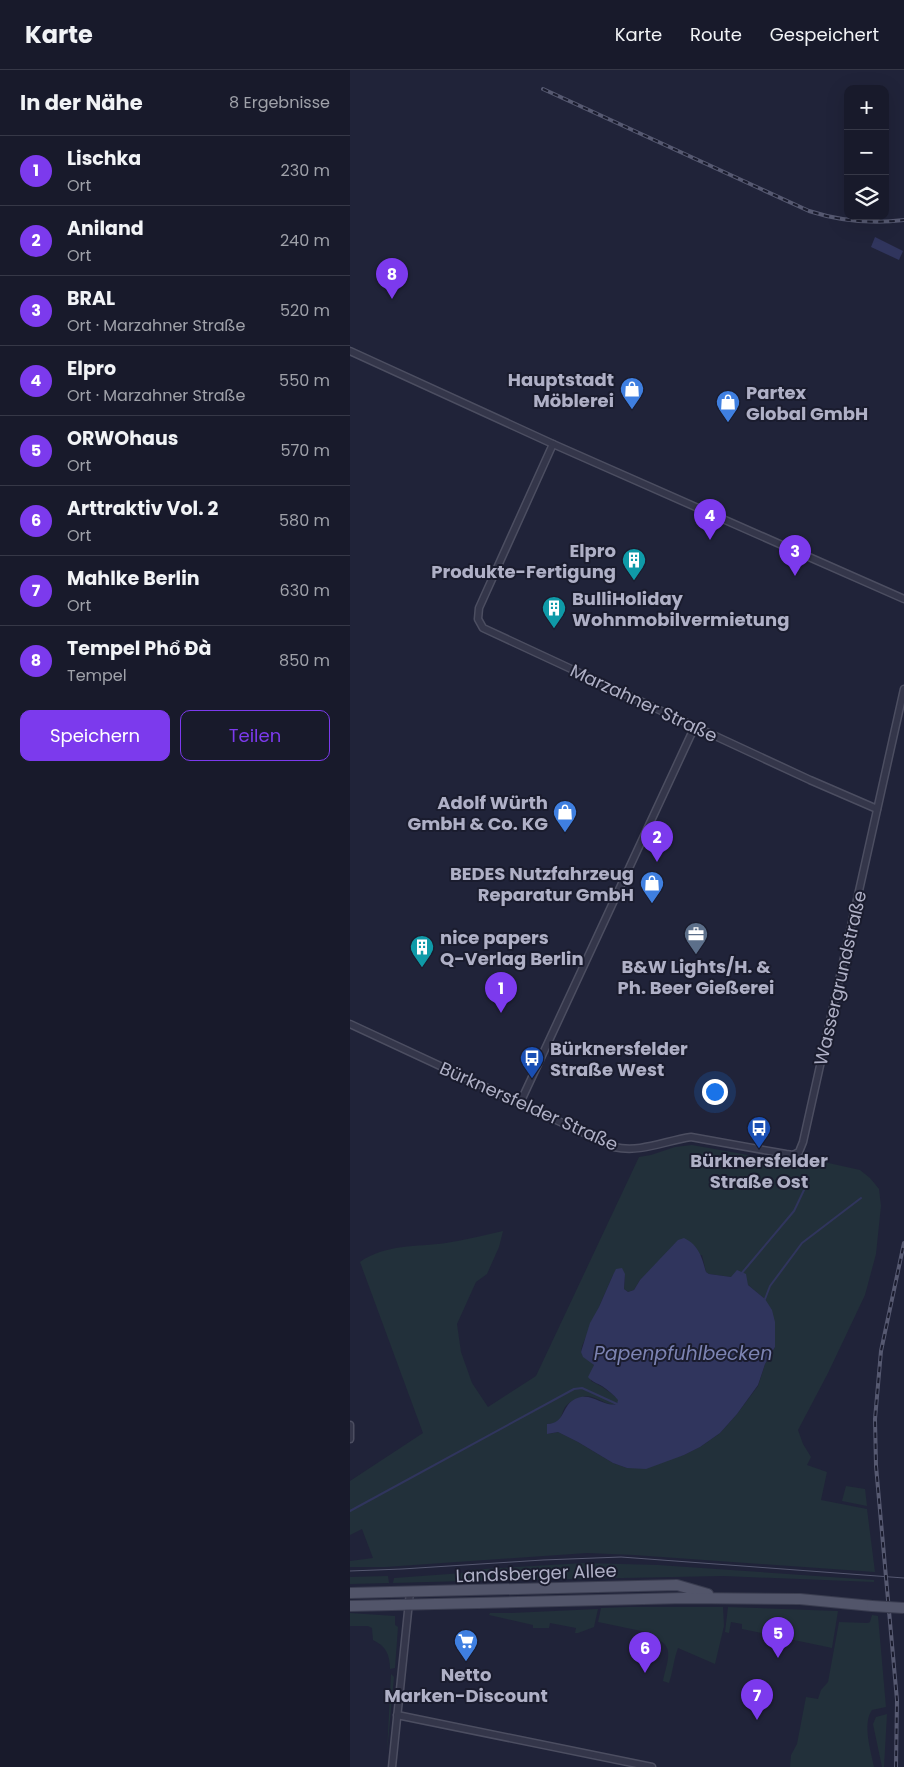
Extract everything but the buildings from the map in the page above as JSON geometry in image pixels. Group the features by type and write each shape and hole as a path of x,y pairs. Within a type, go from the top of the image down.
{"main road":[{"name":"Landsberger Allee","path":"350,1593 677,1586 722,1598"},
{"name":"Landsberger Allee","path":"350,1606 722,1598 800,1599 904,1608"}],"street":[{"path":"350,351 553,444 904,599"},
{"name":"Marzahner Straße","path":"553,444 479,608 480,624 487,631 877,809"},
{"path":"877,809 904,689"},
{"path":"520,1103 695,726"},
{"name":"Wassergrundstraße","path":"802,1148 877,809"},
{"name":"Bürknersfelder Straße","path":"350,1024 614,1146 625,1149 645,1148 691,1138 793,1155 802,1148"},
{"path":"350,1425 350,1439"},
{"path":"392,1767 410,1592"},
{"path":"397,1715 652,1767"}],"shaded area":[{"path":"692,1145 804,1165 806,1158 860,1170 879,1189 881,1206 876,1254 865,1295 828,1373 798,1430 803,1444 811,1457 807,1465 827,1472 821,1500 867,1509 875,1572 587,1553 385,1567 350,1567 350,1561 373,1558 362,1529 350,1535 350,1481 423,1433 360,1262 370,1256 391,1249 446,1243 503,1231 499,1247 487,1274 476,1282 457,1324 461,1352 472,1383 488,1407 536,1376 639,1157 675,1147","holes":["666,1254 702,1255 706,1272 731,1277 748,1285 765,1299 775,1347 765,1364 758,1386 737,1414 720,1433 700,1447 684,1455 627,1468 613,1463 558,1432 548,1434 547,1424 560,1419 565,1407 581,1397 591,1397 608,1404 617,1404 619,1400 606,1389 591,1381 594,1365 581,1352 613,1275 625,1274 624,1289 628,1292 634,1290 640,1280"]},
{"path":"846,1486 865,1489 867,1506 842,1501"},
{"path":"584,1563 658,1565 874,1580 874,1582 723,1576 468,1581 467,1570"},
{"path":"463,1573 465,1581 393,1583 394,1578"},
{"path":"388,1576 389,1583 350,1584 350,1577"},
{"path":"723,1607 724,1626 715,1664 678,1648 669,1683 663,1681 668,1660 667,1649 664,1644 659,1640 651,1638 651,1633 598,1622 601,1608"},
{"path":"728,1607 838,1611 832,1648 742,1629 742,1624 731,1622 729,1633 725,1632"},
{"path":"598,1609 594,1627 578,1633 575,1633 576,1628 550,1623 549,1628 533,1628 533,1625 489,1615 490,1613"},
{"path":"350,1613 395,1616 395,1625 398,1627 395,1668 390,1669 386,1651 373,1640 372,1628 368,1626 350,1626"},
{"path":"872,1615 878,1616 886,1707 872,1710 869,1716 867,1730 874,1767 790,1767 791,1755 797,1744 806,1697 818,1699 821,1690 828,1682 839,1622 868,1623"},
{"path":"391,1674 394,1677 387,1752"},
{"path":"887,1714 884,1767 882,1767 873,1724 876,1717"}],"water":[{"path":"875,237 903,251 899,260 871,247"},
{"name":"Papenpfuhlbecken","path":"684,1238 696,1248 706,1272 731,1277 737,1270 746,1274 748,1285 765,1299 772,1310 775,1322 775,1347 765,1364 758,1385 737,1414 720,1433 700,1447 684,1455 646,1469 627,1468 613,1463 558,1432 547,1434 547,1424 557,1421 567,1406 575,1399 587,1397 607,1404 617,1404 618,1400 613,1394 588,1377 594,1365 583,1357 581,1352 590,1323 616,1269 622,1268 625,1274 624,1289 628,1292 634,1290 640,1280 678,1240"}],"waterway":[{"path":"741,1274 794,1211 804,1190"},
{"path":"765,1299 770,1286 802,1243 861,1198"},
{"path":"350,1511 574,1389 582,1388 617,1404"}],"tram line":[{"path":"350,1571 621,1557 904,1578"}],"railway":[{"path":"543,89 809,211 856,221 904,220"},
{"path":"896,1767 897,1700 876,1466 875,1419 881,1351 904,1243"}],"place":[{"name":"Tempel Phổ Đà","path":"392,299"},
{"name":"Hauptstadt Möblerei","path":"632,410"},
{"name":"Partex Global GmbH","path":"728,423"},
{"name":"Elpro","path":"710,540"},
{"name":"BRAL","path":"795,576"},
{"name":"Elpro Produkte-Fertigung","path":"634,581"},
{"name":"BulliHoliday Wohnmobilvermietung","path":"554,629"},
{"name":"Adolf Würth GmbH & Co. KG","path":"565,833"},
{"name":"Aniland","path":"657,862"},
{"name":"BEDES Nutzfahrzeug Reparatur GmbH","path":"652,904"},
{"name":"B&W Lights/H. & Ph. Beer Gießerei","path":"696,955"},
{"name":"nice papers Q-Verlag Berlin","path":"422,968"},
{"name":"Lischka","path":"501,1013"},
{"name":"Bürknersfelder Straße West","path":"532,1079"},
{"name":"Bürknersfelder Straße Ost","path":"759,1149"},
{"name":"ORWOhaus","path":"778,1658"},
{"name":"Netto Marken-Discount","path":"466,1662"},
{"name":"Arttraktiv Vol. 2","path":"645,1673"},
{"name":"Mahlke Berlin","path":"757,1720"}]}
